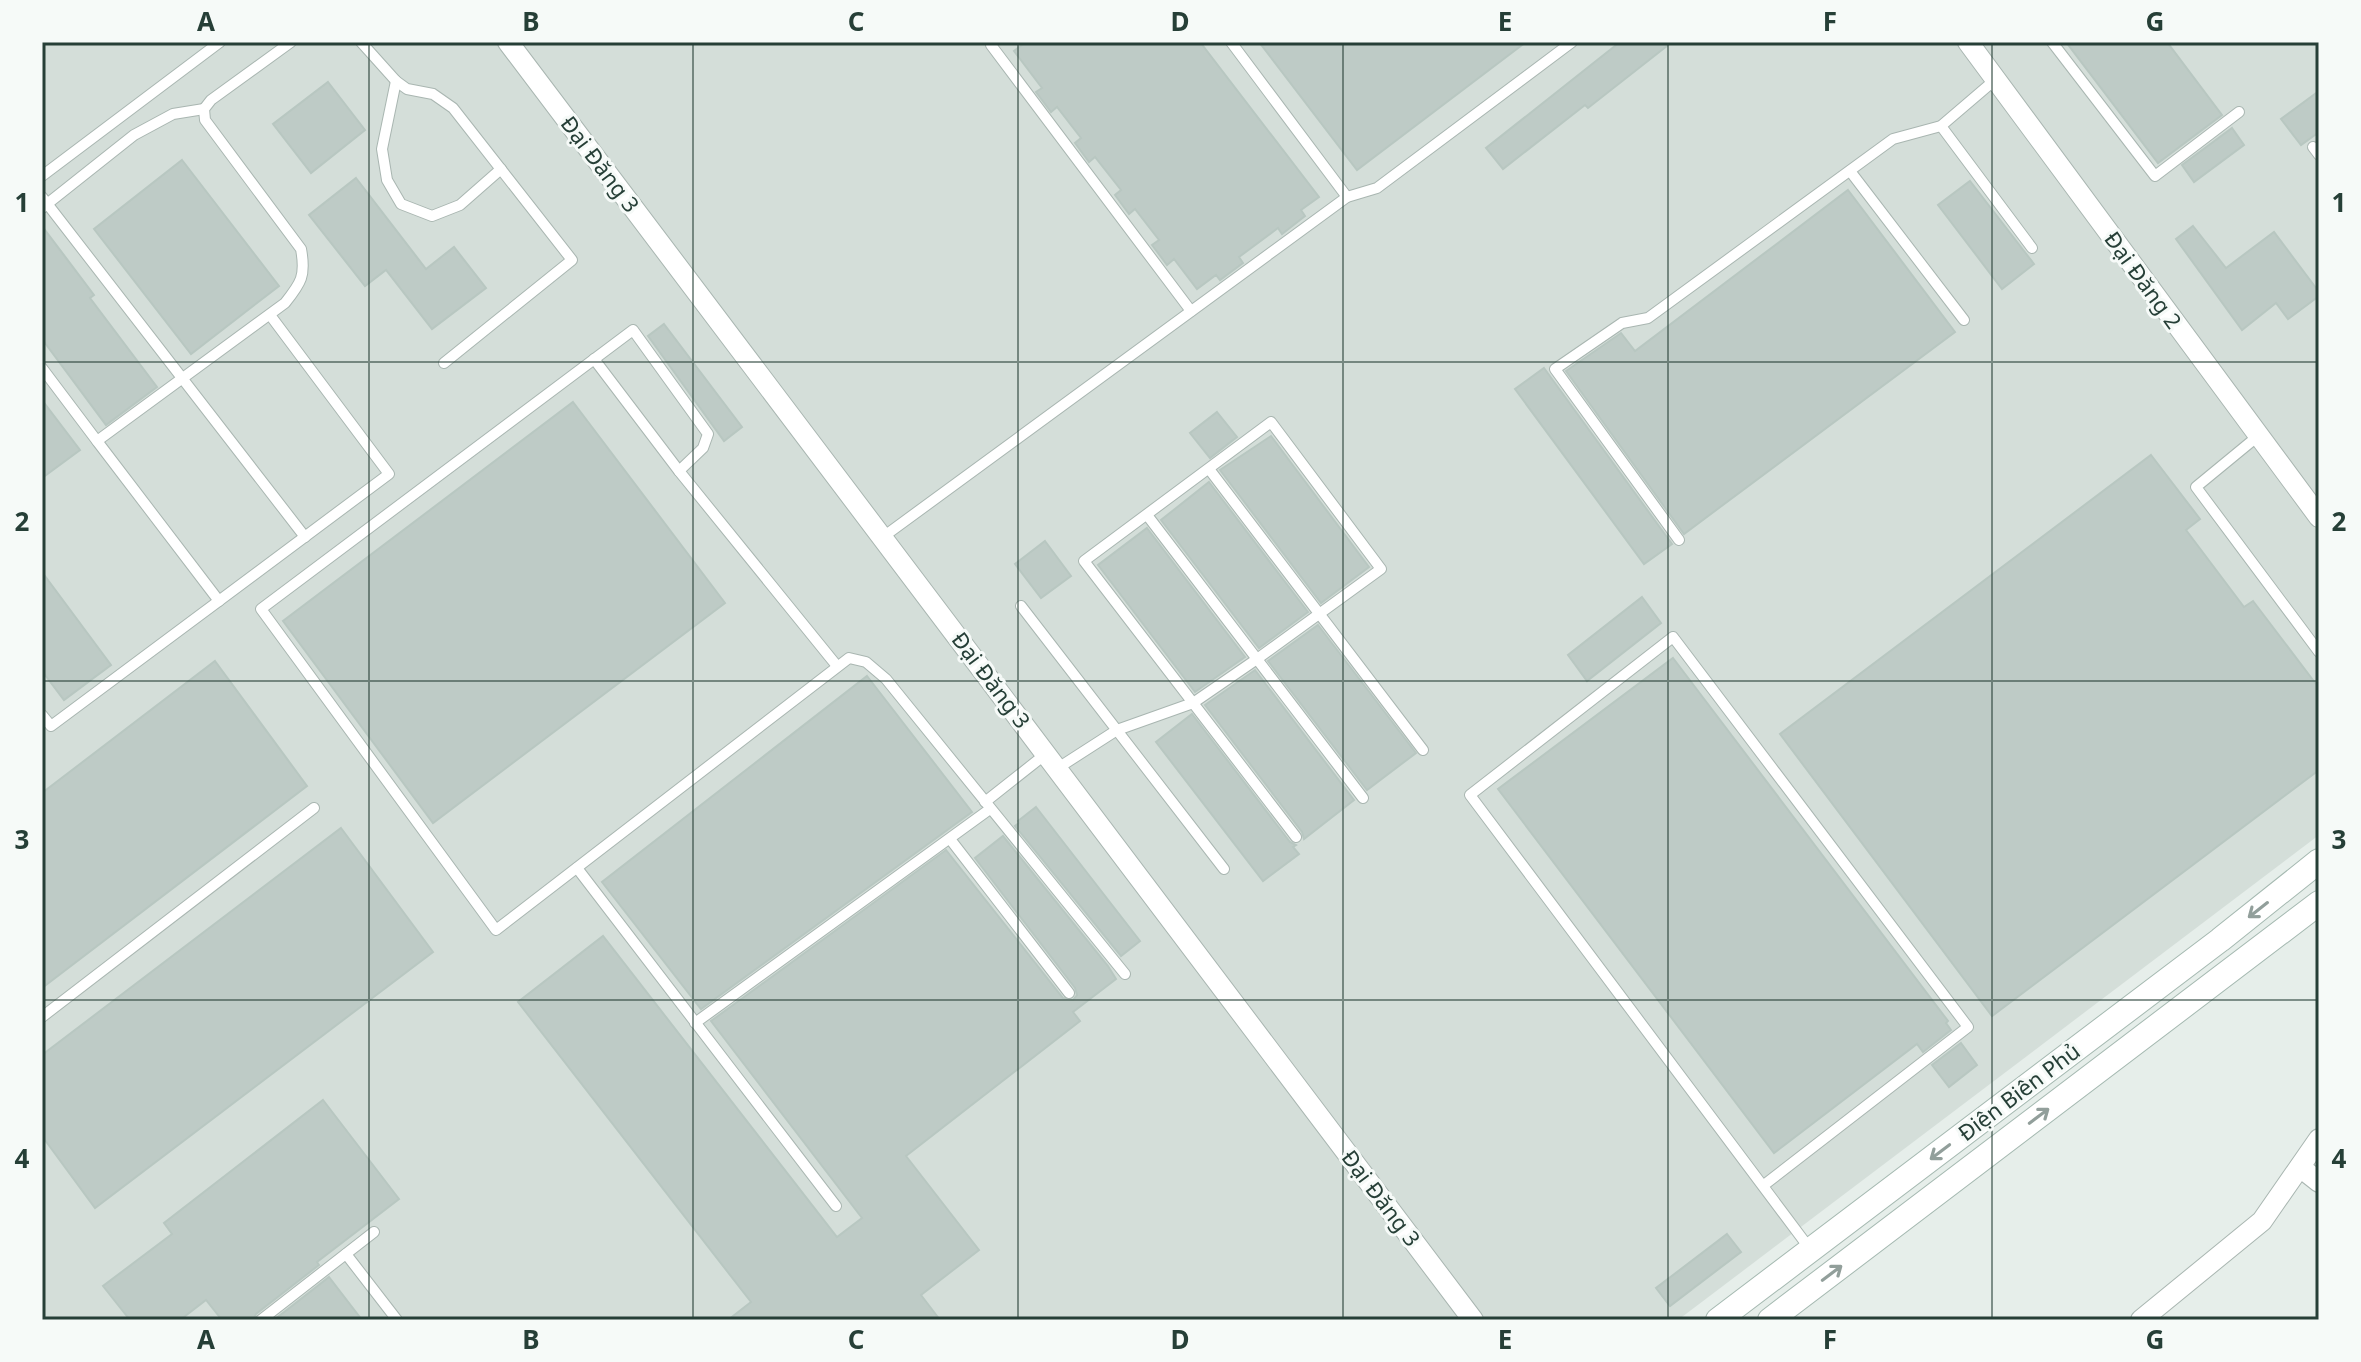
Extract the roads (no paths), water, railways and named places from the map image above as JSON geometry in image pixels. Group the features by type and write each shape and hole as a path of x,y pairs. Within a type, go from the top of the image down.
{"main road":[{"name":"Điện Biên Phủ","path":"1718,1320 2220,940 2319,861"},
{"name":"Điện Biên Phủ","path":"1770,1320 2319,903"}],"street":[{"name":"Đại Đăng 3","path":"508,42 1473,1320"},
{"name":"Đại Đăng 2","path":"1968,42 2319,517"},
{"path":"2141,1320 2262,1221 2319,1139"},
{"path":"2300,1167 2319,1182"}],"lane":[{"path":"42,176 220,42"},
{"path":"291,42 211,100 204,109 173,114 134,135 44,203 305,537"},
{"path":"361,42 407,89 433,94 453,108 572,260 444,363"},
{"path":"1231,42 1347,197"},
{"path":"883,537 1347,197 1377,188 1572,42"},
{"path":"2052,42 2155,176 2239,112"},
{"path":"991,45 1191,311"},
{"path":"1679,540 1555,369 1622,323 1648,318 1893,139 1941,126 1996,79"},
{"path":"396,81 382,149 387,180 401,204 432,216 460,205 501,169"},
{"path":"97,441 285,303 299,286 305,269 301,249 205,120 204,109"},
{"path":"1941,126 2032,248"},
{"path":"1850,171 1964,320"},
{"path":"42,715 51,726 389,474 270,315"},
{"path":"679,471 703,448 708,434 633,330 261,609 496,930 849,658 866,662 886,679 1125,974"},
{"path":"594,359 679,471 837,666"},
{"path":"42,368 219,601"},
{"path":"695,1023 950,839 988,805 1052,761 1117,730 1193,703 1381,569 1271,422 1084,561 1193,703 1296,837"},
{"path":"2258,436 2196,487 2319,652"},
{"path":"1209,469 1423,750"},
{"path":"1147,515 1363,798"},
{"path":"1021,606 1224,869"},
{"path":"1764,1185 1968,1027 1673,637 1470,795 1811,1250"},
{"path":"42,1017 314,808"},
{"path":"950,839 1069,993"},
{"path":"577,868 836,1206"},
{"path":"261,1320 374,1232"},
{"path":"346,1254 397,1320"}]}
